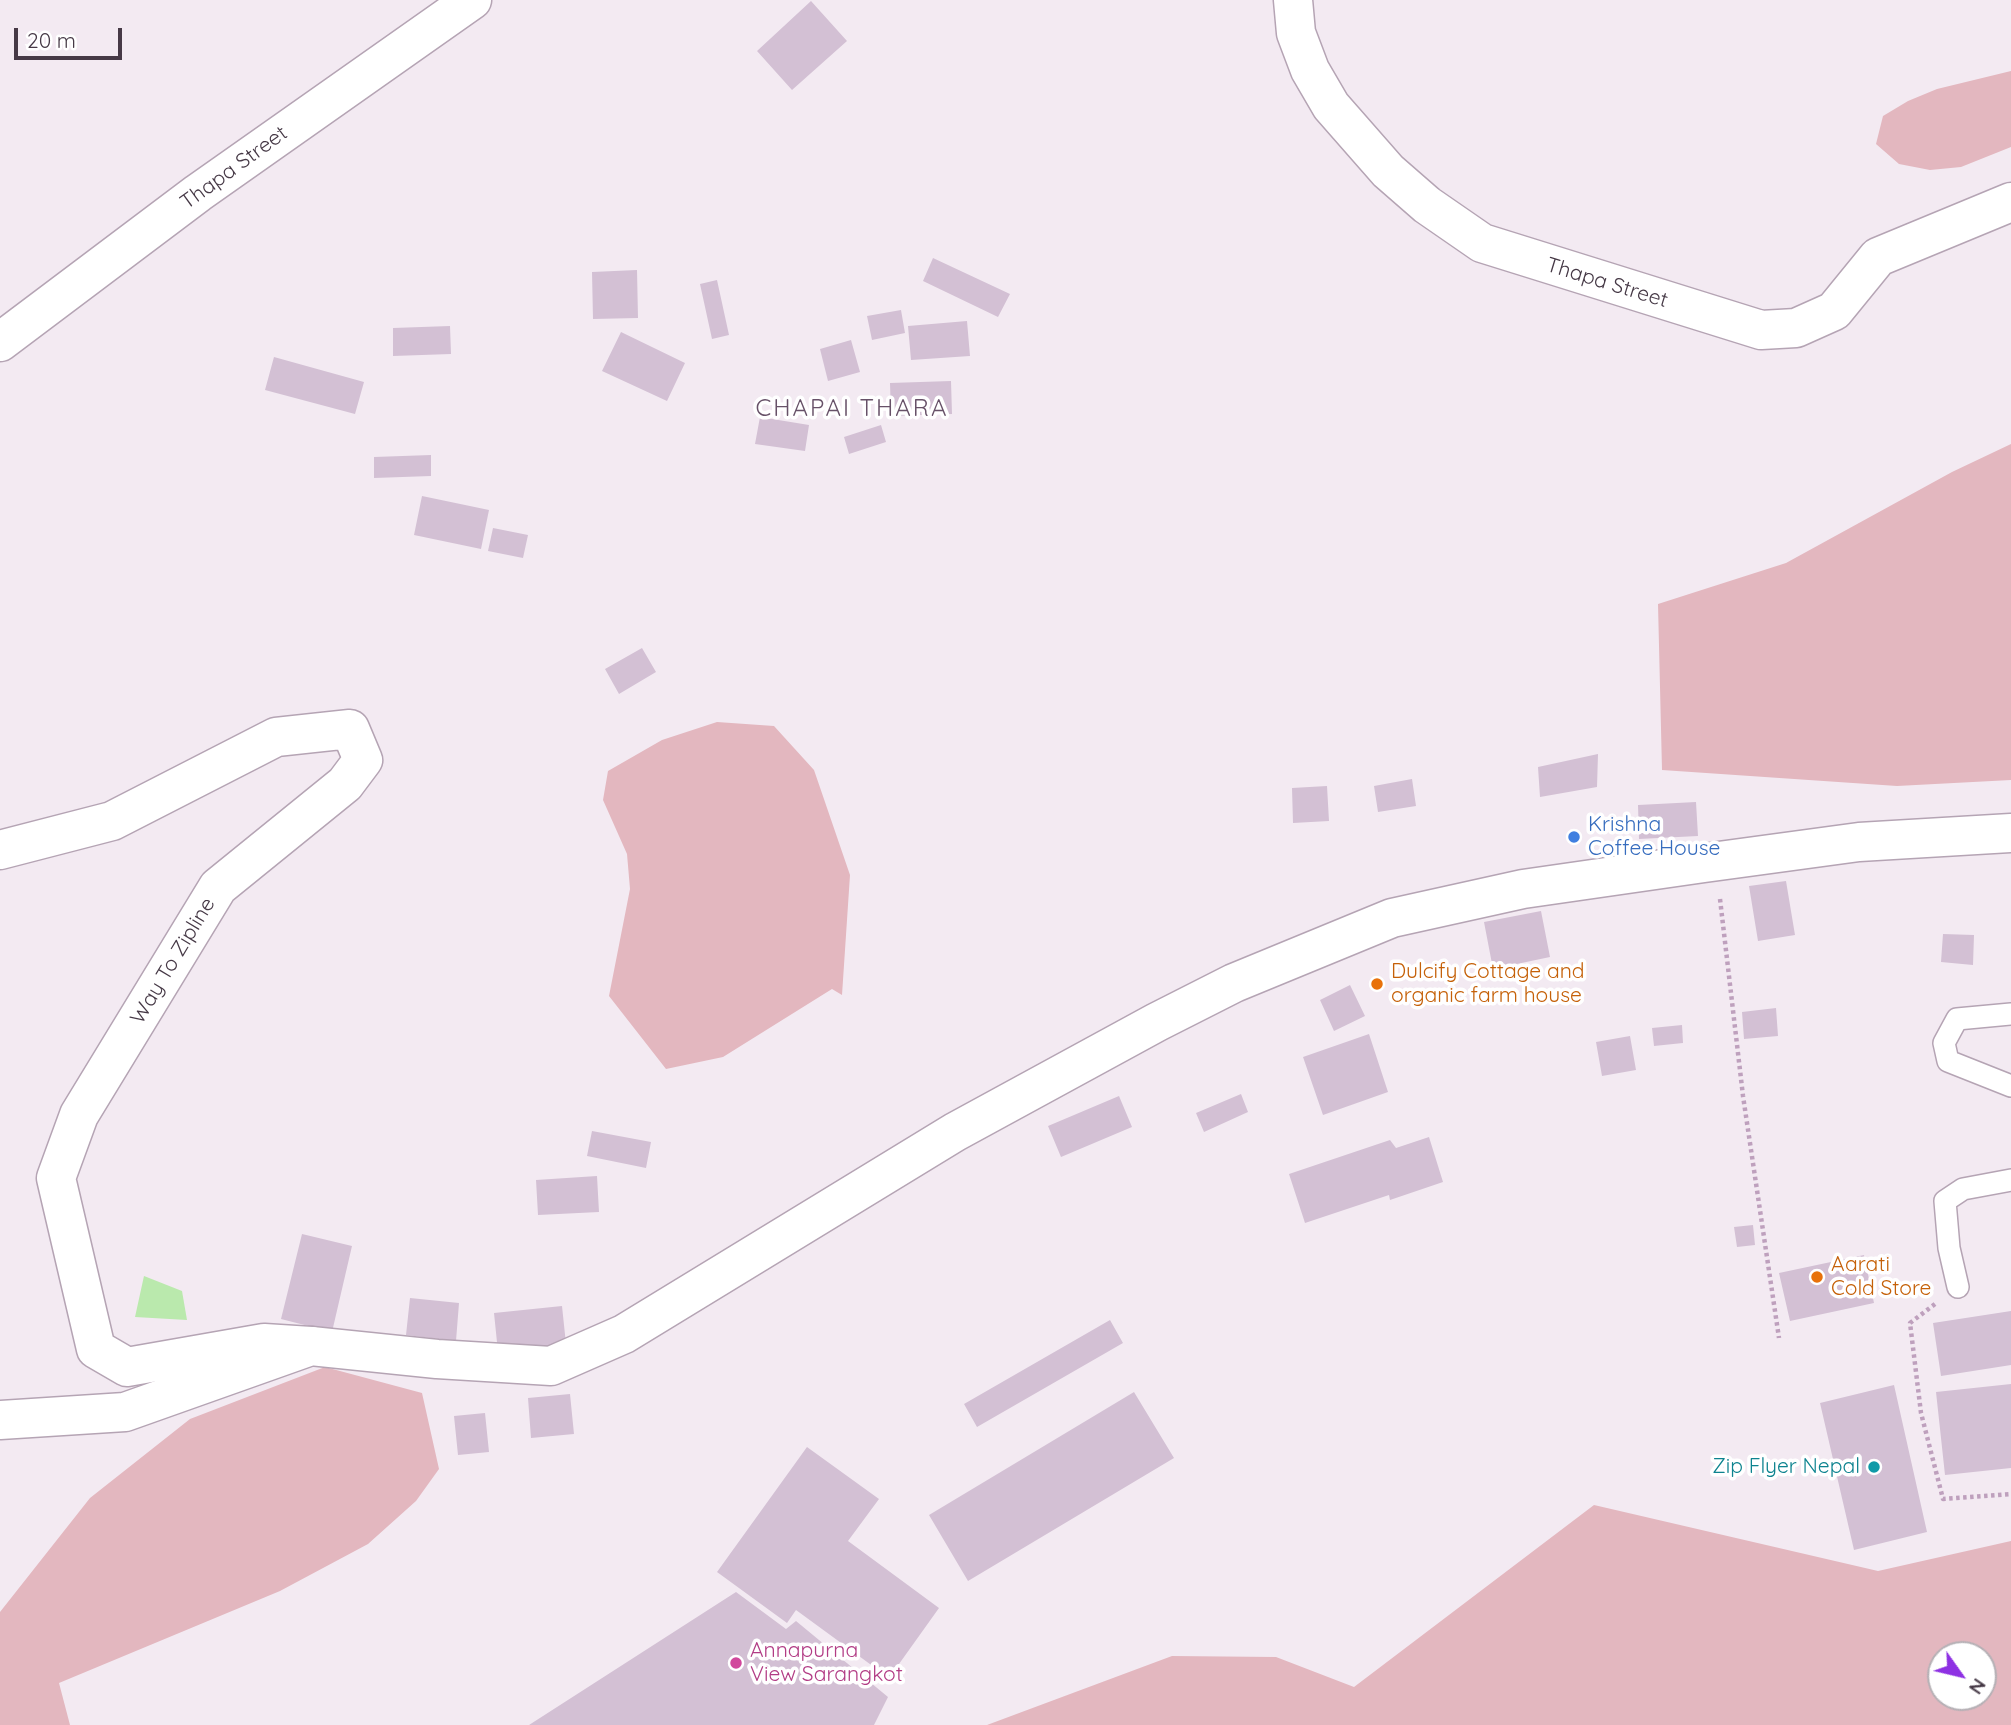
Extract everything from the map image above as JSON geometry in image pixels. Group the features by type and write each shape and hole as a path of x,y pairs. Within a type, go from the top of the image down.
{"street":[{"name":"Thapa Street","path":"0,342 198,193 472,0"},
{"name":"Thapa Street","path":"1293,0 1296,33 1310,70 1331,106 1388,171 1427,205 1482,243 1761,330 1796,328 1834,311 1878,257 2011,202"},
{"name":"Way To Zipline","path":"0,850 112,821 276,737 350,729 363,760 345,784 218,887 79,1115 56,1178 96,1349 127,1367 264,1343 312,1346"},
{"path":"0,1420 125,1412 312,1346 437,1359 551,1366 624,1334 955,1132 1234,983 1392,918 1523,889 1704,863 1859,842 2011,833"}],"lane":[{"path":"2011,1014 1957,1019 1944,1043 1948,1061 2011,1086"},
{"path":"1958,1287 1949,1248 1945,1201 1963,1189 2011,1180"}],"path":[{"path":"1704,863 1719,895 1743,1096 1779,1338"},
{"path":"1958,1287 1910,1323 1921,1413 1943,1499 2011,1494"}],"shaded area":[{"path":"2011,71 2011,147 1961,167 1930,170 1899,164 1876,144 1883,116 1908,101 1937,89"},
{"path":"2011,444 2011,780 1897,786 1662,770 1658,604 1786,563 1952,472"},
{"path":"717,722 774,726 814,770 850,875 842,995 832,989 723,1057 666,1069 609,996 630,889 627,854 603,800 608,771 662,740"},
{"path":"144,1276 182,1291 187,1320 135,1317"},
{"path":"325,1367 422,1393 439,1469 416,1501 368,1544 280,1591 59,1683 70,1725 0,1725 0,1612 90,1498 190,1419"},
{"path":"1594,1505 1878,1571 2011,1541 2011,1725 987,1725 1172,1656 1276,1657 1354,1687"}],"building":[{"path":"811,1 847,41 792,90 757,51"},
{"path":"933,258 1010,294 998,317 923,281"},
{"path":"637,270 638,318 593,319 592,272"},
{"path":"717,280 729,335 712,339 700,284"},
{"path":"901,310 905,333 872,340 867,316"},
{"path":"967,321 970,356 911,360 908,326"},
{"path":"450,326 451,354 393,356 393,328"},
{"path":"621,332 685,363 667,401 602,371"},
{"path":"851,340 860,372 828,381 820,349"},
{"path":"274,357 364,382 355,414 265,390"},
{"path":"951,381 952,414 891,416 890,383"},
{"path":"760,417 809,425 805,451 755,444"},
{"path":"881,425 886,442 849,454 844,437"},
{"path":"431,455 431,476 374,478 374,457"},
{"path":"422,496 489,510 481,549 414,535"},
{"path":"493,528 528,535 523,558 488,551"},
{"path":"642,648 656,672 619,694 605,669"},
{"path":"1598,754 1597,787 1540,797 1538,767"},
{"path":"1412,779 1416,806 1378,812 1374,786"},
{"path":"1327,786 1329,821 1293,823 1292,788"},
{"path":"1696,802 1698,836 1639,839 1638,805"},
{"path":"1786,881 1795,935 1758,941 1749,886"},
{"path":"1541,911 1550,957 1493,969 1484,922"},
{"path":"1943,934 1974,935 1973,965 1941,962"},
{"path":"1350,985 1365,1016 1334,1031 1320,1000"},
{"path":"1776,1008 1778,1036 1744,1039 1742,1012"},
{"path":"1682,1025 1683,1043 1654,1046 1652,1028"},
{"path":"1369,1034 1388,1092 1323,1115 1303,1057"},
{"path":"1630,1036 1636,1070 1602,1076 1596,1042"},
{"path":"1241,1094 1248,1112 1204,1132 1196,1113"},
{"path":"1119,1096 1132,1127 1061,1157 1048,1126"},
{"path":"592,1131 651,1142 646,1168 587,1156"},
{"path":"1429,1137 1443,1182 1390,1200 1389,1195 1305,1223 1289,1174 1390,1140 1396,1148"},
{"path":"597,1176 599,1212 538,1215 536,1180"},
{"path":"1753,1225 1755,1245 1737,1247 1734,1227"},
{"path":"302,1234 352,1246 332,1332 281,1319"},
{"path":"1864,1255 1874,1303 1790,1321 1779,1273"},
{"path":"410,1298 459,1303 456,1341 406,1335"},
{"path":"562,1306 566,1344 498,1352 494,1313"},
{"path":"2011,1311 2011,1365 1941,1376 1933,1323"},
{"path":"1110,1320 1123,1343 977,1427 964,1404"},
{"path":"2011,1384 2011,1468 1945,1475 1936,1392"},
{"name":"Zip Flyer Nepal","path":"1894,1385 1927,1532 1854,1550 1820,1403"},
{"path":"1134,1392 1174,1458 968,1581 929,1515"},
{"path":"570,1394 574,1434 531,1438 528,1398"},
{"path":"485,1413 489,1452 458,1455 454,1416"},
{"path":"807,1447 879,1499 848,1541 939,1608 889,1678 796,1610 787,1623 717,1572"},
{"name":"Annapurna View Sarangkot","path":"736,1592 786,1629 796,1621 888,1697 874,1725 529,1725"}],"place":[{"name":"Krishna Coffee House","path":"1574,837"},
{"name":"Dulcify Cottage and organic farm house","path":"1377,984"},
{"name":"Aarati Cold Store","path":"1817,1277"},
{"name":"Zip Flyer Nepal","path":"1874,1467"},
{"name":"Annapurna View Sarangkot","path":"736,1663"}],"district":[{"name":"CHAPAI THARA","path":"852,409"}]}
